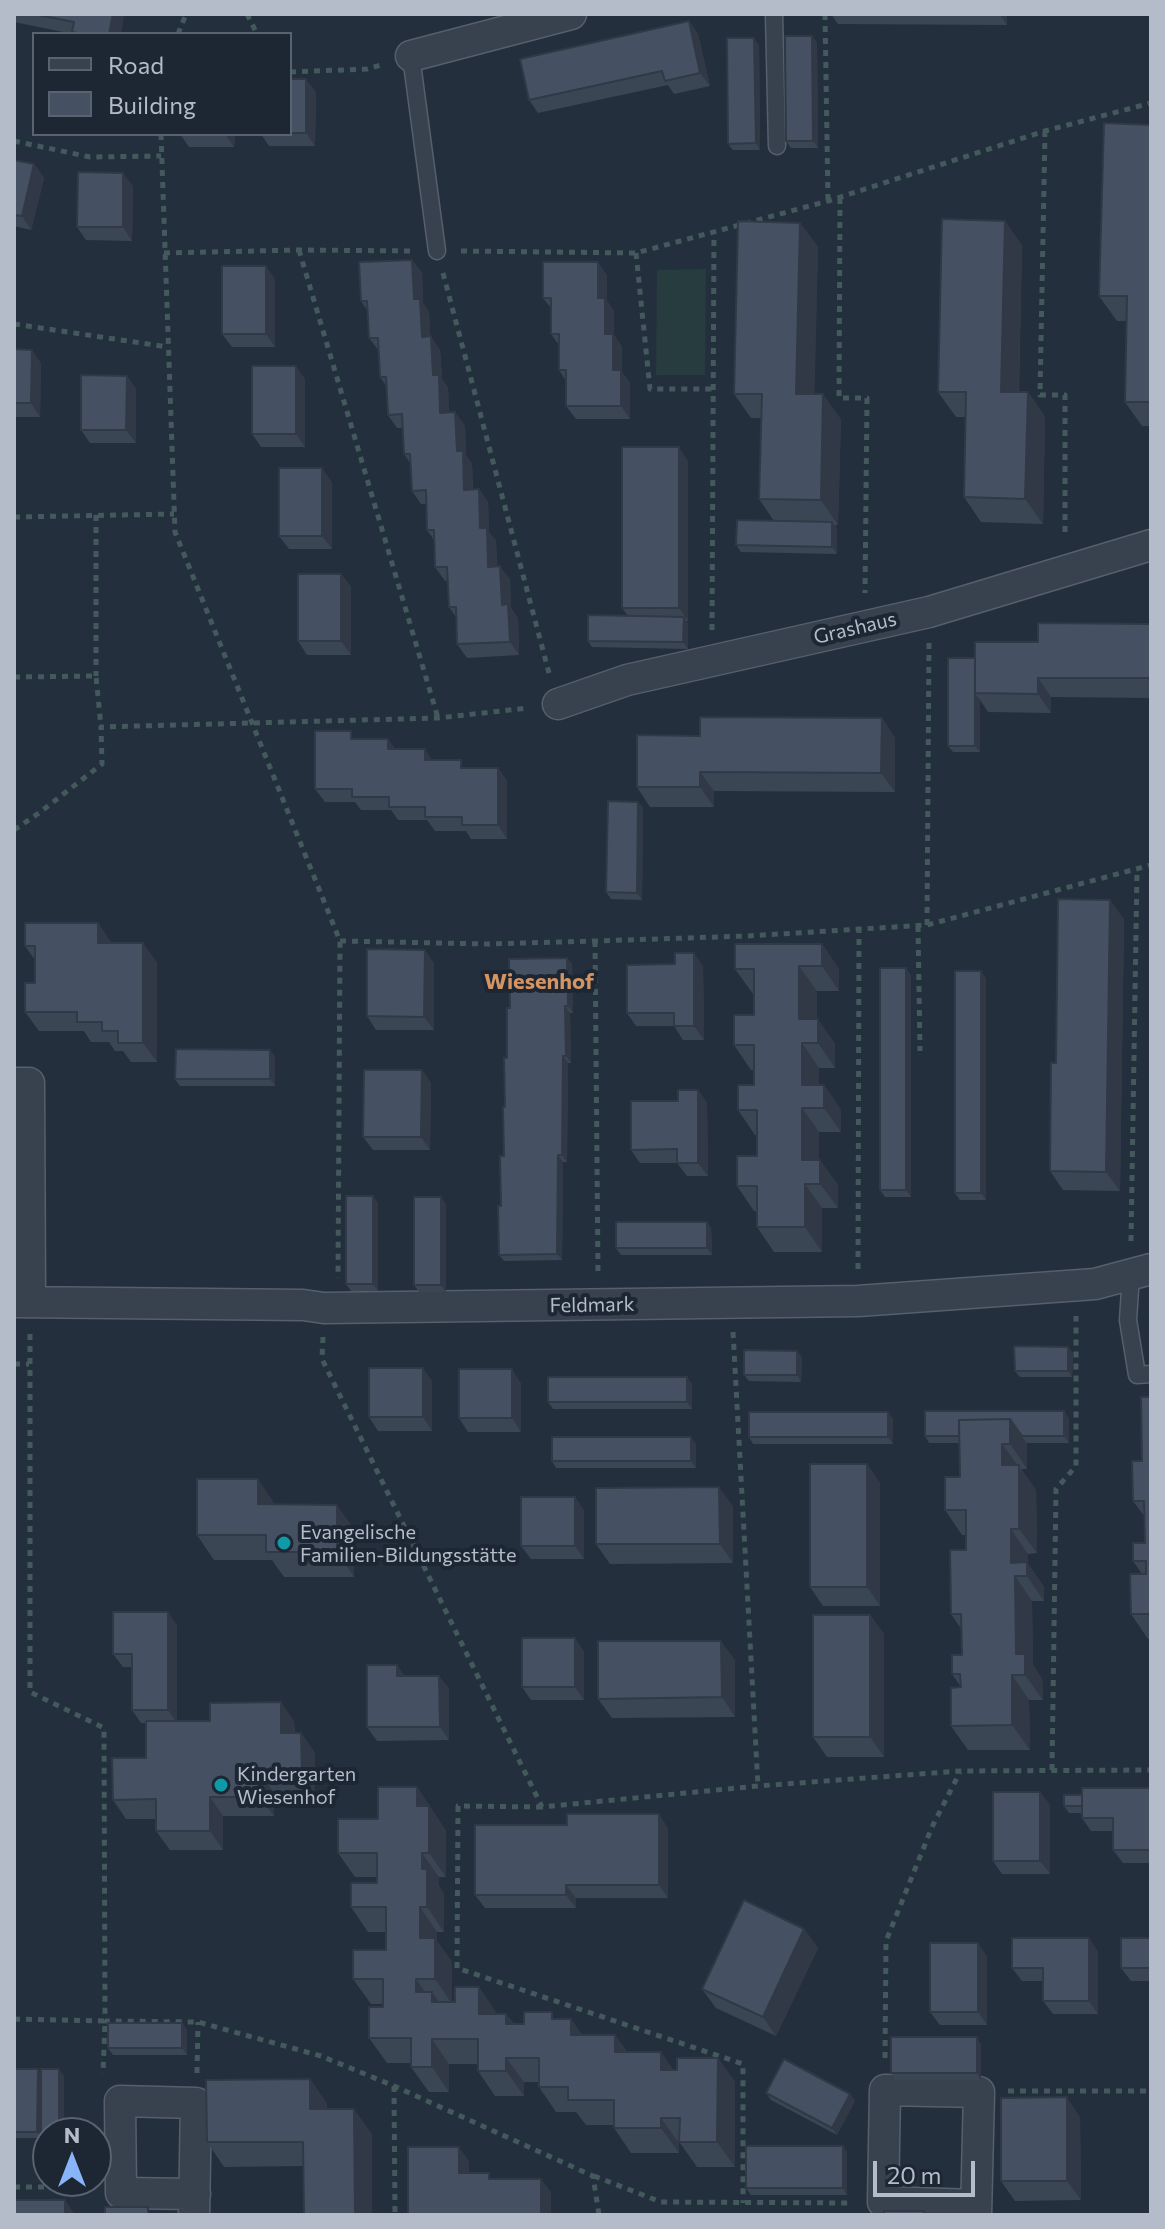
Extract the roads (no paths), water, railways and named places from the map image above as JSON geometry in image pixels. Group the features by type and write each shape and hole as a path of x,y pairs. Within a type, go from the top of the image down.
{"street":[{"path":"411,56 571,14"},
{"name":"Grashaus","path":"558,704 627,680 929,612 1151,545"},
{"path":"14,1083 29,1083 22,1302"},
{"name":"Feldmark","path":"22,1302 303,1305 331,1308 858,1301 1076,1286 1141,1272"},
{"path":"885,2090 979,2092 976,2210 883,2202 885,2090"},
{"path":"120,2101 196,2103 194,2204 121,2193 120,2101"}],"lane":[{"path":"774,14 777,146"},
{"path":"411,56 437,251"},
{"path":"1141,1272 1128,1320 1137,1375 1151,1374"}],"place":[{"name":"Evangelische Familien-Bildungsstätte","path":"284,1543"},
{"name":"Kindergarten Wiesenhof","path":"221,1785"}],"district":[{"name":"Wiesenhof","path":"539,982"}]}
